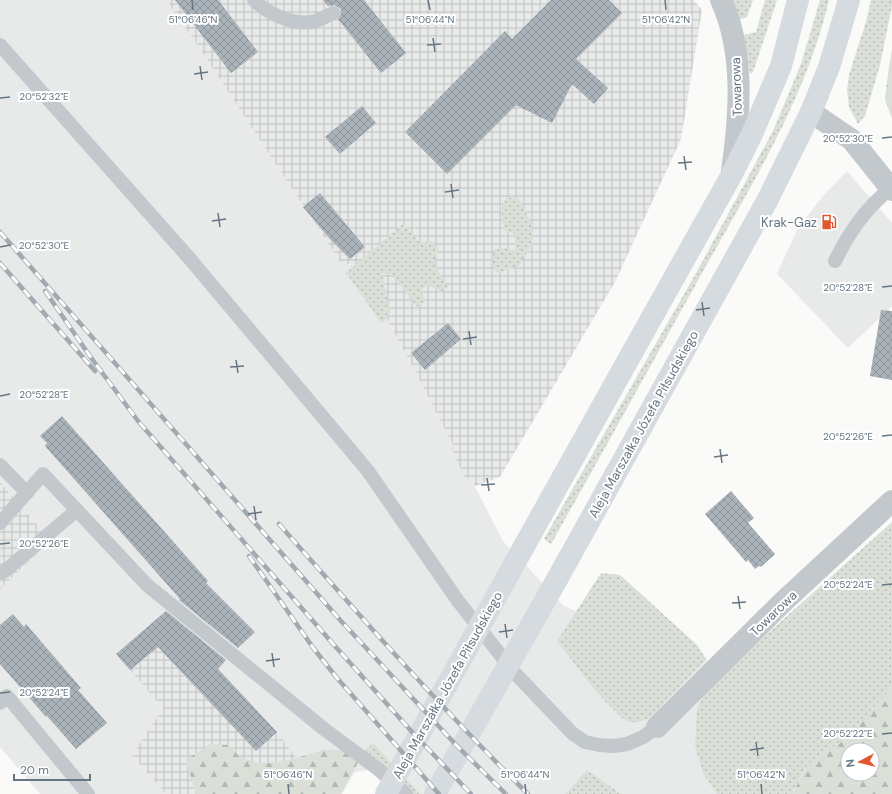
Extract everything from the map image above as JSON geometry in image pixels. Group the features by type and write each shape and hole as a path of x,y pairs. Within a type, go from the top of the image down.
{"street":[{"name":"Towarowa","path":"721,0 731,30 737,71 738,115 731,176"},
{"name":"Aleja Marszałka Józefa Piłsudskiego","path":"386,794 731,176 752,134 781,66 798,0"},
{"name":"Aleja Marszałka Józefa Piłsudskiego","path":"435,794 556,583 767,201 811,112 829,67 849,0"},
{"path":"811,112 852,140 892,189"},
{"name":"Towarowa","path":"657,727 783,602 892,501"}],"lane":[{"path":"254,0 281,18 297,23 315,21 333,13"},
{"path":"0,45 190,259 368,471 462,607 513,671 572,733 585,742 614,746 627,744 657,727"},
{"path":"835,262 855,225 879,198 892,189"},
{"path":"0,465 27,493"},
{"path":"0,523 43,474 147,585 324,729 378,769 406,794"},
{"path":"0,573 5,571 77,510"},
{"path":"0,703 7,696 88,794"}],"shaded area":[{"path":"0,0 166,0 341,263 358,266 453,445 452,450 471,479 503,541 564,606 578,612 620,575 697,645 792,794 400,794 378,769 355,772 342,794 323,794 163,708 132,755 166,794 40,794 0,747 0,589 51,541 0,482"},
{"path":"166,0 694,0 702,10 681,139 615,282 500,477 475,486 471,479 465,478 452,450 453,445 358,266 341,263"},
{"path":"847,171 892,223 892,306 848,348 777,274 798,228 823,196"},
{"path":"0,482 51,541 0,589"},
{"path":"181,627 182,632 277,732 323,794 166,794 132,755 163,708 130,670"}],"green space":[{"path":"732,0 753,0 747,17 739,20"},
{"path":"765,0 777,0 753,72 750,74 744,35 756,32"},
{"path":"820,0 829,0 819,36 792,107 758,174 551,544 544,539 695,275 773,131 801,64"},
{"path":"871,0 892,0 892,6 880,65 865,116 858,124 849,107 847,90 849,75 866,22"},
{"path":"892,50 892,119 885,99"},
{"path":"506,197 519,199 532,225 533,243 518,267 497,273 492,263 494,250 505,248 515,251 515,234 504,230 501,210"},
{"path":"403,224 420,243 432,241 439,250 435,260 436,265 439,274 448,287 442,291 428,285 420,291 426,300 417,307 393,275 382,273 390,313 382,324 346,273"},
{"path":"892,522 892,684 888,692 840,743 808,764 793,791 793,794 717,794 703,773 695,746 697,711 704,693 747,652"},
{"path":"601,573 620,575 697,645 706,659 651,717 639,722 627,721 615,711 592,686 557,641"},
{"path":"892,684 892,794 793,794 808,764 840,743 840,782 880,782 880,742 841,742 888,692"},
{"path":"373,743 420,794 413,794 397,776 364,752"},
{"path":"210,744 228,745 241,758 264,764 289,760 324,750 353,750 362,755 341,794 196,794 186,760"},
{"path":"587,770 621,794 565,794"}],"building":[{"path":"175,0 218,0 258,52 231,73"},
{"path":"323,0 364,0 406,53 381,73 338,19 341,14 341,9 334,5 328,6"},
{"path":"551,0 609,0 622,13 576,59 608,88 594,104 572,84 552,123 516,105 447,174 405,132 505,31 512,39"},
{"path":"362,106 376,123 340,154 325,137"},
{"path":"320,193 365,247 350,259 330,239 303,207"},
{"path":"881,310 892,311 892,380 870,376"},
{"path":"448,323 461,339 425,370 411,353"},
{"path":"62,416 208,581 206,583 255,632 238,648 179,600 180,599 45,446 47,443 40,436"},
{"path":"731,491 754,518 748,523 775,554 761,567 759,566 755,569 748,560 746,562 705,514"},
{"path":"166,611 226,660 218,669 277,732 256,751 158,647 130,670 116,654"},
{"path":"13,614 24,627 26,624 81,688 78,690 107,723 76,749 0,664 0,625"}],"railway":[{"path":"0,232 341,621 458,747 506,794"},
{"path":"0,263 95,371"},
{"path":"45,291 92,359 138,421 334,645 413,733 471,794"},
{"path":"279,524 432,695 528,794"},
{"path":"249,556 314,649 337,678 439,794"}],"place":[{"name":"Krak-Gaz","path":"829,222"}]}
